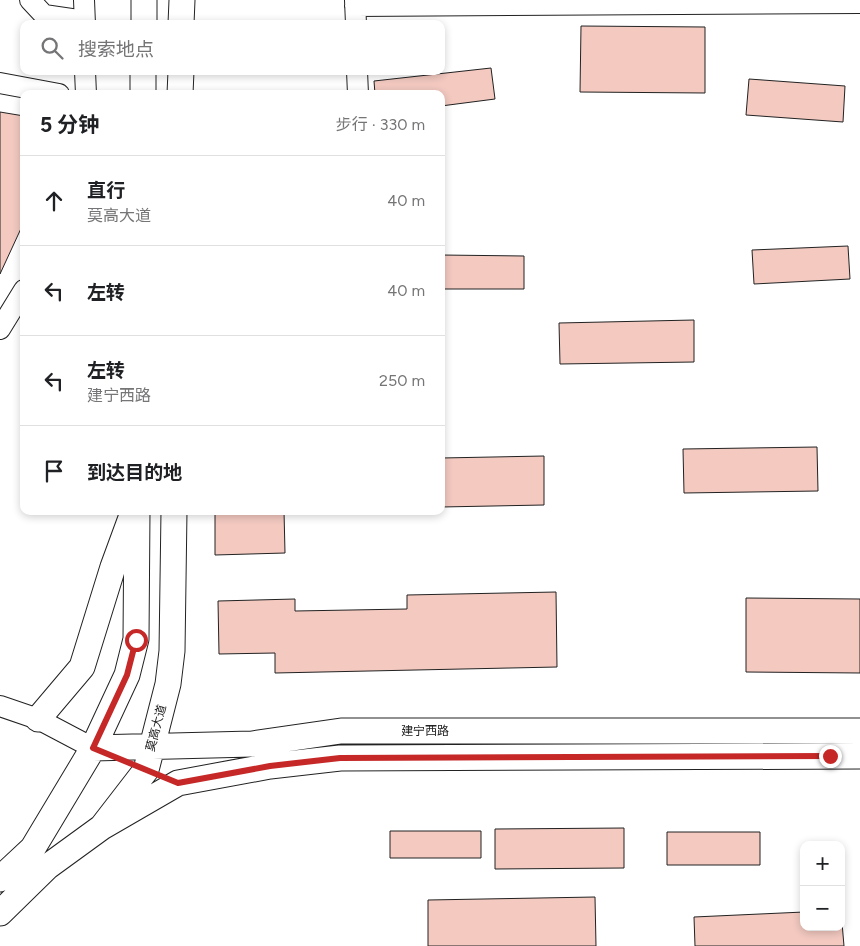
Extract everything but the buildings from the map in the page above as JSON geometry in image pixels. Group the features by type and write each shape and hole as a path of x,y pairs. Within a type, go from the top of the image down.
{"main road":[{"path":"144,0 144,20"},
{"path":"181,20 182,0"},
{"path":"143,75 143,90"},
{"path":"180,90 181,75"},
{"path":"38,719 82,667 113,567 132,515"},
{"path":"0,879 33,848 93,748 127,675 136,640 137,515"},
{"name":"莫高大道","path":"0,912 47,867 102,827 148,759 168,684 172,651 174,515"},
{"name":"建宁西路","path":"148,759 341,731 860,731"},
{"path":"93,748 148,759 178,783"},
{"path":"102,827 178,783 270,766 340,758 860,756"}],"street":[{"path":"30,0 44,15 70,20"},
{"path":"84,0 85,20"},
{"path":"355,10 860,3"},
{"path":"85,75 86,90"},
{"path":"357,75 358,90"},
{"path":"0,83 38,90"},
{"path":"0,329 20,296"},
{"path":"0,706 38,719 93,748"}],"route":[{"path":"136,640 127,675 93,748 178,783 270,766 340,758 713,758 830,756"}]}
